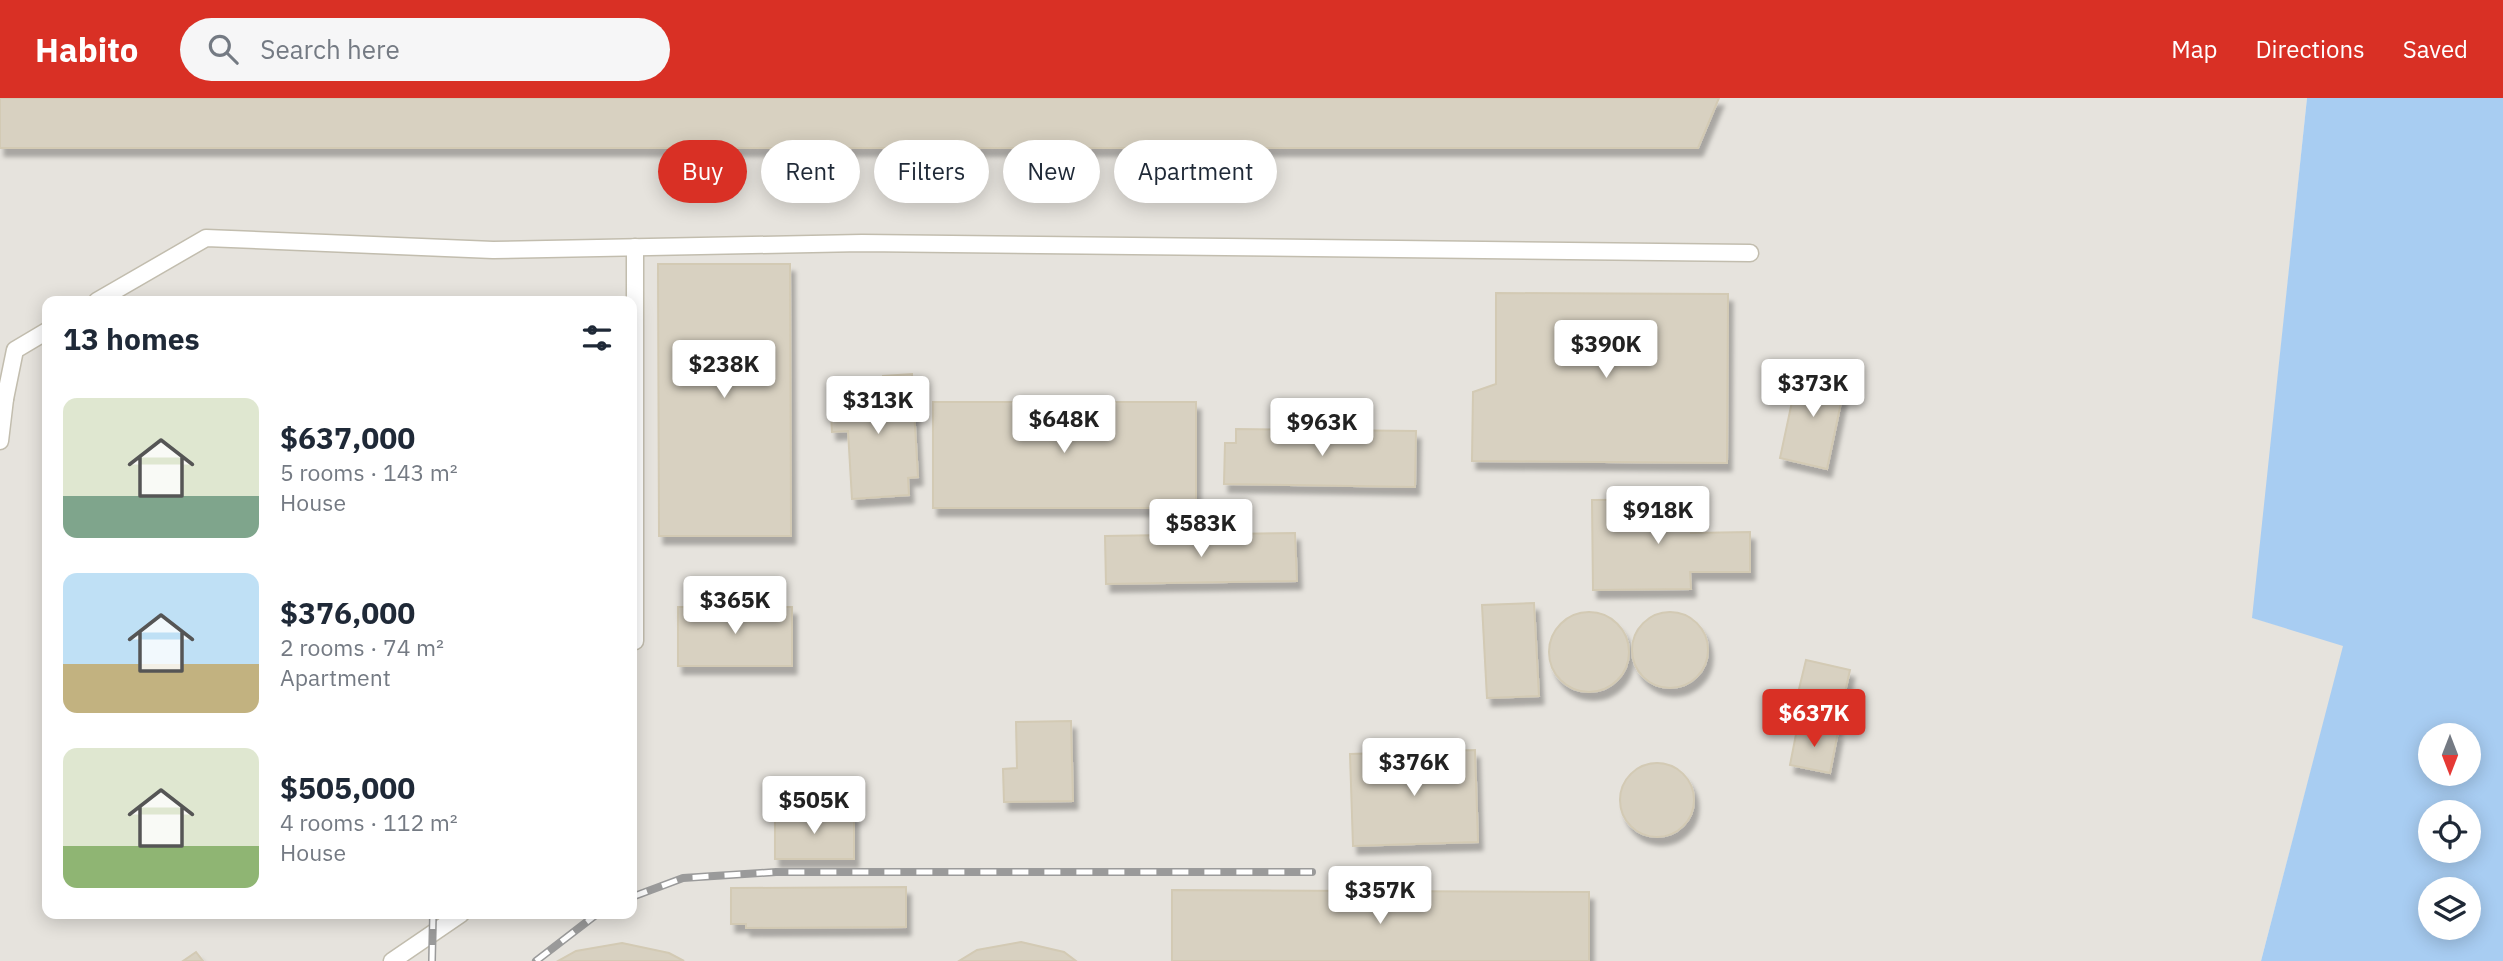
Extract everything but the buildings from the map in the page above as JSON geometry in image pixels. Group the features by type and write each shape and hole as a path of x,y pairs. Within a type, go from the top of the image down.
{"lane":[{"path":"106,296 206,238 493,250 876,243 1750,253"},
{"path":"634,296 635,247"},
{"path":"0,441 3,397 15,350 42,334"},
{"path":"392,961 454,919"}],"shaded area":[{"path":"0,98 2307,98 2253,618 2344,645 2261,961 0,961"}],"water":[{"path":"2307,98 2503,98 2503,961 2261,961 2343,646 2252,618"}],"railway":[{"path":"637,895 683,878 776,872 1312,872"},
{"path":"432,961 433,919"},
{"path":"536,961 591,919"}]}
